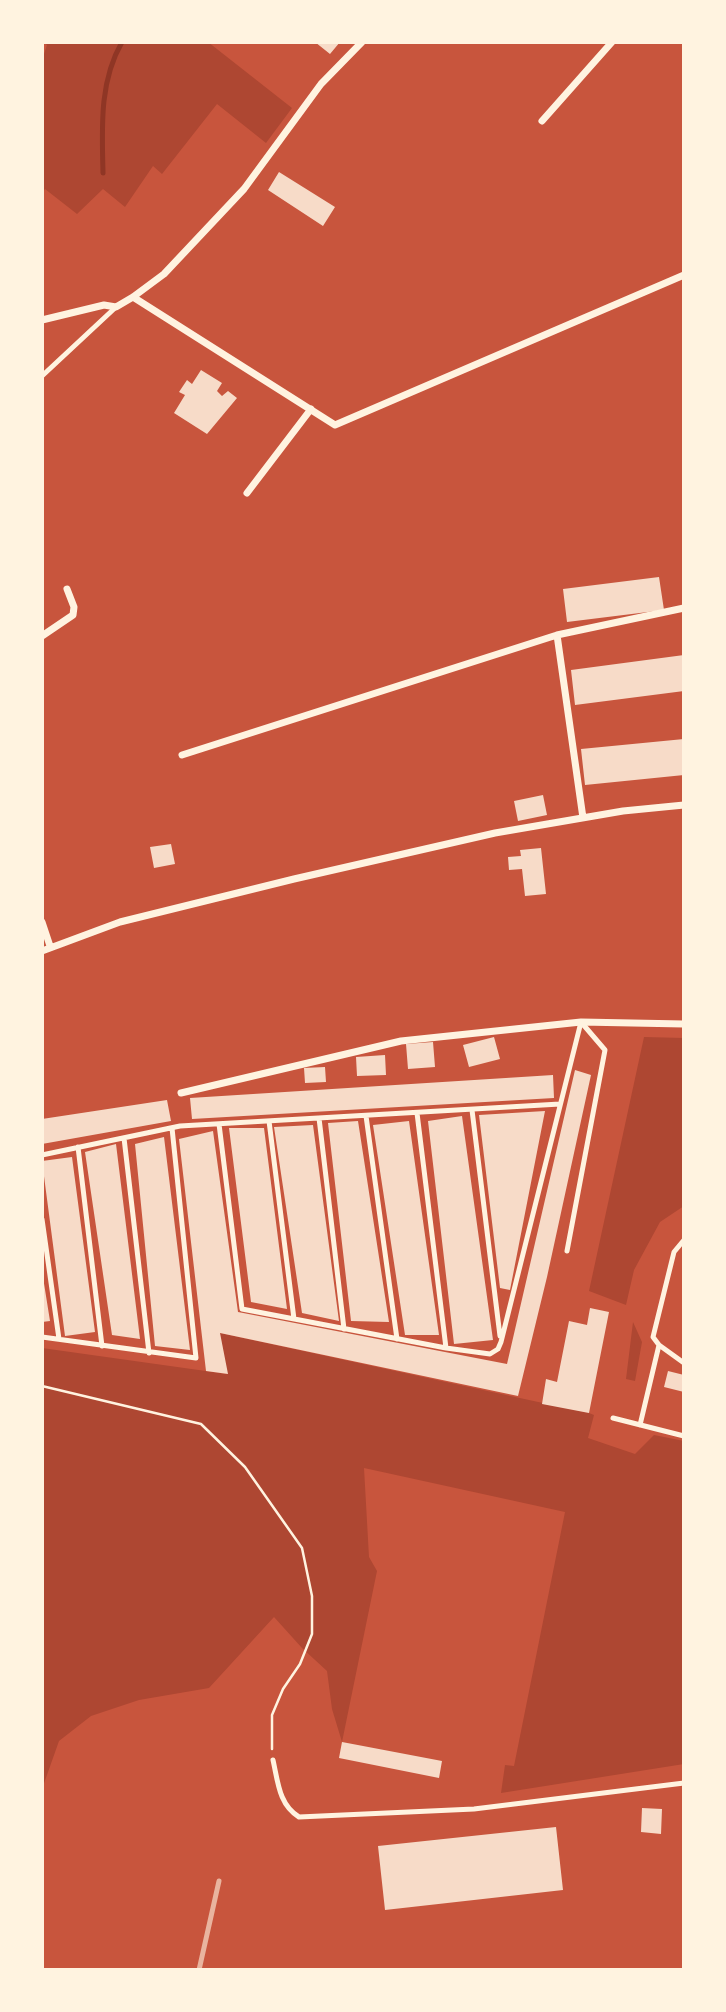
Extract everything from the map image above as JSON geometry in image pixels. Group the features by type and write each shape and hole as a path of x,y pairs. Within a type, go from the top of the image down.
{"street":[{"path":"42,320 104,305 116,307 164,274 244,189 321,84 362,42"},
{"path":"542,121 612,42"},
{"path":"133,297 335,425 684,275"},
{"path":"247,493 311,409"},
{"path":"42,636 73,615 74,607 67,589"},
{"path":"181,755 557,635 684,608"},
{"path":"557,635 583,818"},
{"path":"42,951 120,922 293,879 495,834 583,818 684,805"},
{"path":"42,922 50,946"},
{"path":"181,1093 401,1041 581,1022 684,1024"}],"lane":[{"path":"42,376 116,307"},
{"path":"219,1124 242,1309 446,1348 490,1353 498,1349 501,1342 581,1022"},
{"path":"567,1251 605,1049 581,1022"},
{"path":"42,1155 172,1128 560,1104"},
{"path":"472,1110 501,1342"},
{"path":"417,1113 446,1348"},
{"path":"366,1116 397,1339"},
{"path":"319,1118 344,1329"},
{"path":"269,1121 294,1319"},
{"path":"42,1337 195,1358 172,1128"},
{"path":"124,1138 149,1353"},
{"path":"78,1147 102,1346"},
{"path":"42,1219 59,1339"},
{"path":"684,1240 674,1252 653,1337 659,1345 684,1363"},
{"path":"640,1425 659,1345"},
{"path":"612,1418 684,1436"},
{"path":"273,1760 284,1803 290,1811 299,1816 474,1809 684,1783"}],"path":[{"path":"42,1385 201,1424 245,1467 302,1548 312,1596 312,1634 300,1664 283,1689 272,1715 270,1734 273,1760"}],"shaded area":[{"path":"43,42 208,42 292,108 266,143 217,104 162,174 153,166 125,207 103,189 77,214 45,189 42,193 42,60 47,45"},
{"path":"644,1037 684,1038 684,1206 660,1222 634,1270 626,1305 589,1291"},
{"path":"633,1322 642,1342 635,1381 626,1379"},
{"path":"220,1333 589,1413 594,1415 588,1438 635,1454 654,1435 684,1441 684,1764 501,1793 505,1765 514,1766 565,1512 364,1468 369,1557 377,1571 342,1742 332,1709 327,1671 274,1617 209,1688 139,1700 91,1716 59,1741 42,1789 42,1348 227,1374"}],"building":[{"path":"315,42 340,42 330,54"},
{"path":"279,172 335,207 323,226 268,190"},
{"path":"201,370 222,383 217,391 222,396 228,391 237,398 207,434 174,413 185,395 179,392 187,380 192,384"},
{"path":"659,577 664,610 567,622 563,589"},
{"path":"684,655 684,691 575,705 571,670"},
{"path":"684,739 684,775 585,785 581,749"},
{"path":"543,795 547,815 518,821 514,801"},
{"path":"171,844 175,864 154,868 150,847"},
{"path":"541,848 546,894 525,896 522,869 509,870 508,857 521,856 520,850"},
{"path":"494,1037 500,1059 469,1067 463,1045"},
{"path":"433,1042 435,1067 408,1069 406,1044"},
{"path":"385,1055 386,1075 357,1076 356,1057"},
{"path":"325,1067 326,1082 305,1083 304,1068"},
{"path":"575,1070 591,1075 518,1396 220,1333 228,1374 206,1371 179,1139 213,1131 238,1312 507,1364"},
{"path":"553,1075 554,1098 192,1119 190,1098"},
{"path":"167,1100 171,1121 42,1144 42,1119"},
{"path":"545,1111 510,1290 500,1288 479,1115"},
{"path":"462,1116 493,1340 454,1344 428,1121"},
{"path":"358,1121 389,1322 351,1321 328,1123"},
{"path":"409,1121 439,1335 405,1335 373,1125"},
{"path":"313,1125 339,1321 302,1313 274,1127"},
{"path":"229,1128 264,1128 287,1309 251,1302"},
{"path":"164,1137 190,1350 155,1346 135,1144"},
{"path":"116,1144 140,1339 112,1335 85,1152"},
{"path":"72,1157 95,1332 65,1336 42,1161"},
{"path":"42,1271 50,1321 42,1322"},
{"path":"590,1308 609,1312 589,1413 542,1404 546,1379 557,1382 569,1321 587,1325"},
{"path":"668,1371 684,1375 684,1392 664,1387"},
{"path":"342,1742 442,1761 439,1778 339,1758"},
{"path":"642,1808 662,1809 661,1834 641,1832"},
{"path":"556,1827 563,1890 385,1910 378,1846"}],"waterway":[{"path":"103,173 106,89 109,73 122,42"}],"railway":[{"path":"199,1970 219,1881"}]}
